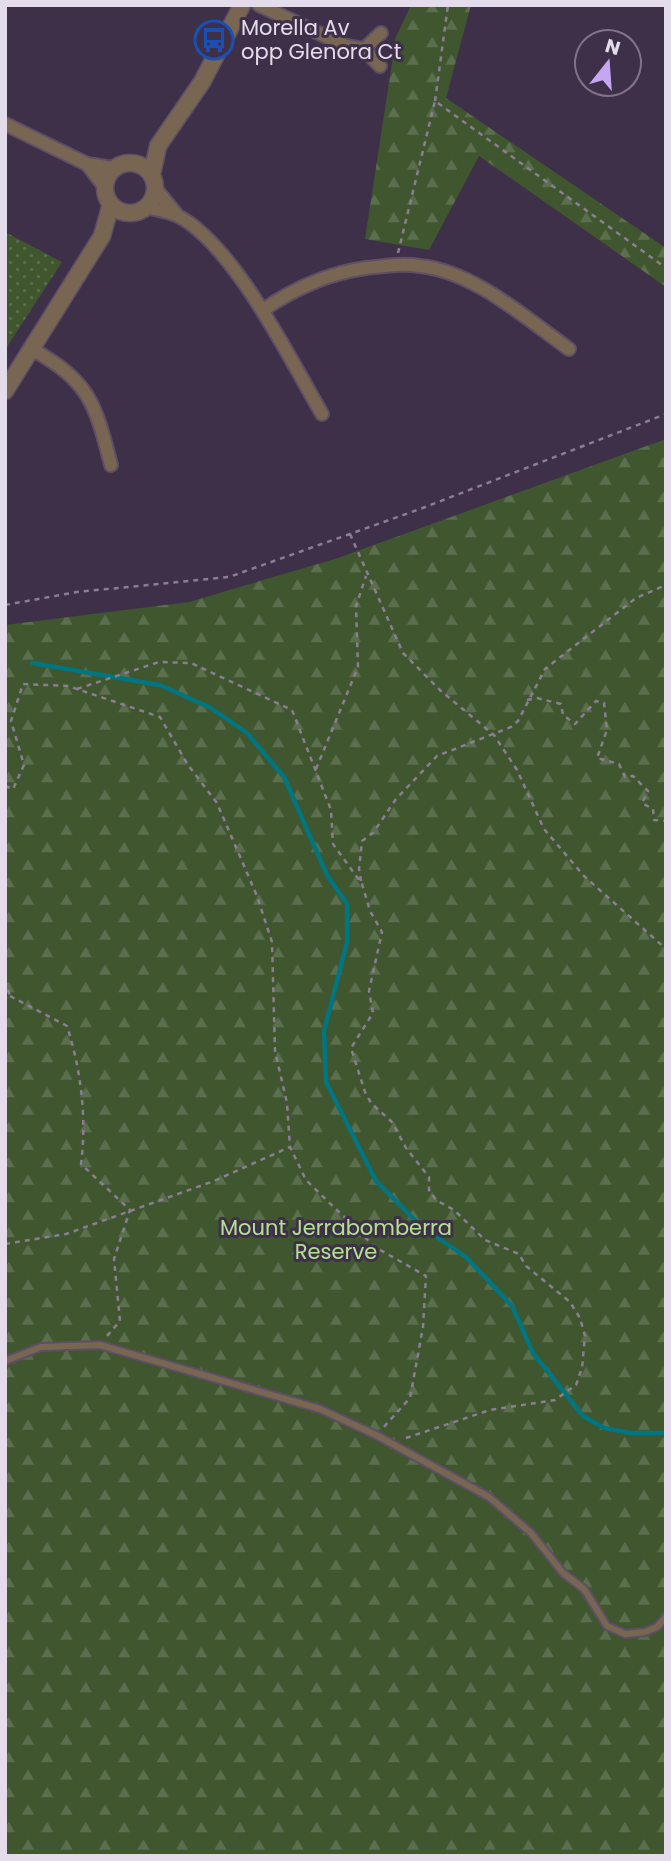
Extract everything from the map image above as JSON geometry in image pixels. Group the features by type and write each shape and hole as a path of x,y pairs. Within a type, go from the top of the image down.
{"street":[{"path":"5,124 87,164 113,168 131,162 158,146 202,82 242,5"},
{"path":"259,5 346,46 364,49 380,66"},
{"path":"364,49 381,33"},
{"path":"147,207 154,182 158,146"},
{"path":"131,162 143,165 177,215"},
{"path":"5,391 102,236 111,204 104,186 87,164"},
{"path":"104,186 113,168"},
{"path":"111,204 128,213"},
{"path":"102,236 128,213 147,207 177,215 192,225 229,262 263,310 322,414"},
{"path":"263,310 287,294 342,272 395,264 422,266 477,287 569,349"},
{"path":"32,349 80,382 98,412 111,465"}],"lane":[{"path":"5,1362 41,1347 100,1345 286,1398 376,1435 495,1502 531,1533 563,1573 584,1589 607,1626 625,1634 645,1632 657,1627 666,1617"}],"path":[{"path":"395,264 435,101 448,5"},
{"path":"435,101 666,268"},
{"path":"5,606 77,592 229,577 351,534 666,414"},
{"path":"351,534 366,576 403,653 441,691 494,735 517,770 544,829 584,876 666,949"},
{"path":"316,771 358,667 356,607 366,576"},
{"path":"384,1439 409,1438 490,1410 555,1400 576,1385 582,1368 585,1336 580,1318 570,1302 527,1266 519,1254 485,1240 454,1210 436,1200 429,1190 429,1177 406,1148 392,1122 371,1103 365,1093 351,1048 373,1013 369,992 383,938 370,911 362,884 359,869 362,841 373,833 396,799 437,756 470,740 494,735 518,721 545,669 636,598 666,585"},
{"path":"77,689 159,662 191,663 292,710 331,810 333,844 362,884"},
{"path":"5,786 13,789 24,765 11,721 23,684 77,689 160,717 188,765 217,803 257,896 272,942 275,1051 287,1103 290,1147 306,1180 375,1247 426,1276 423,1327 410,1398 396,1418 376,1435"},
{"path":"527,700 537,698 561,704 563,715 575,724 596,701 604,703 607,730 597,758 619,764 625,777 633,776 646,787 648,791 642,803 653,809 654,820 666,821"},
{"path":"5,981 7,997 67,1026 76,1055 85,1134 81,1164 130,1210"},
{"path":"5,1244 66,1234 214,1181 290,1147"},
{"path":"100,1345 120,1321 114,1259 130,1210"}],"green space":[{"path":"411,5 471,5 446,98 666,248 666,287 479,156 429,250 365,239 396,37"},
{"path":"5,232 62,262 5,350"},
{"name":"Mount Jerrabomberra Reserve","path":"666,439 666,1856 5,1856 5,625 189,602 338,558"}],"waterway":[{"path":"32,663 160,685 211,708 247,733 284,777 327,875 347,904 347,942 324,1031 326,1082 376,1181 422,1227 466,1257 512,1306 533,1353 583,1416 604,1428 631,1433 666,1433"}],"place":[{"name":"Morella Av opp Glenora Ct","path":"214,40"}]}
